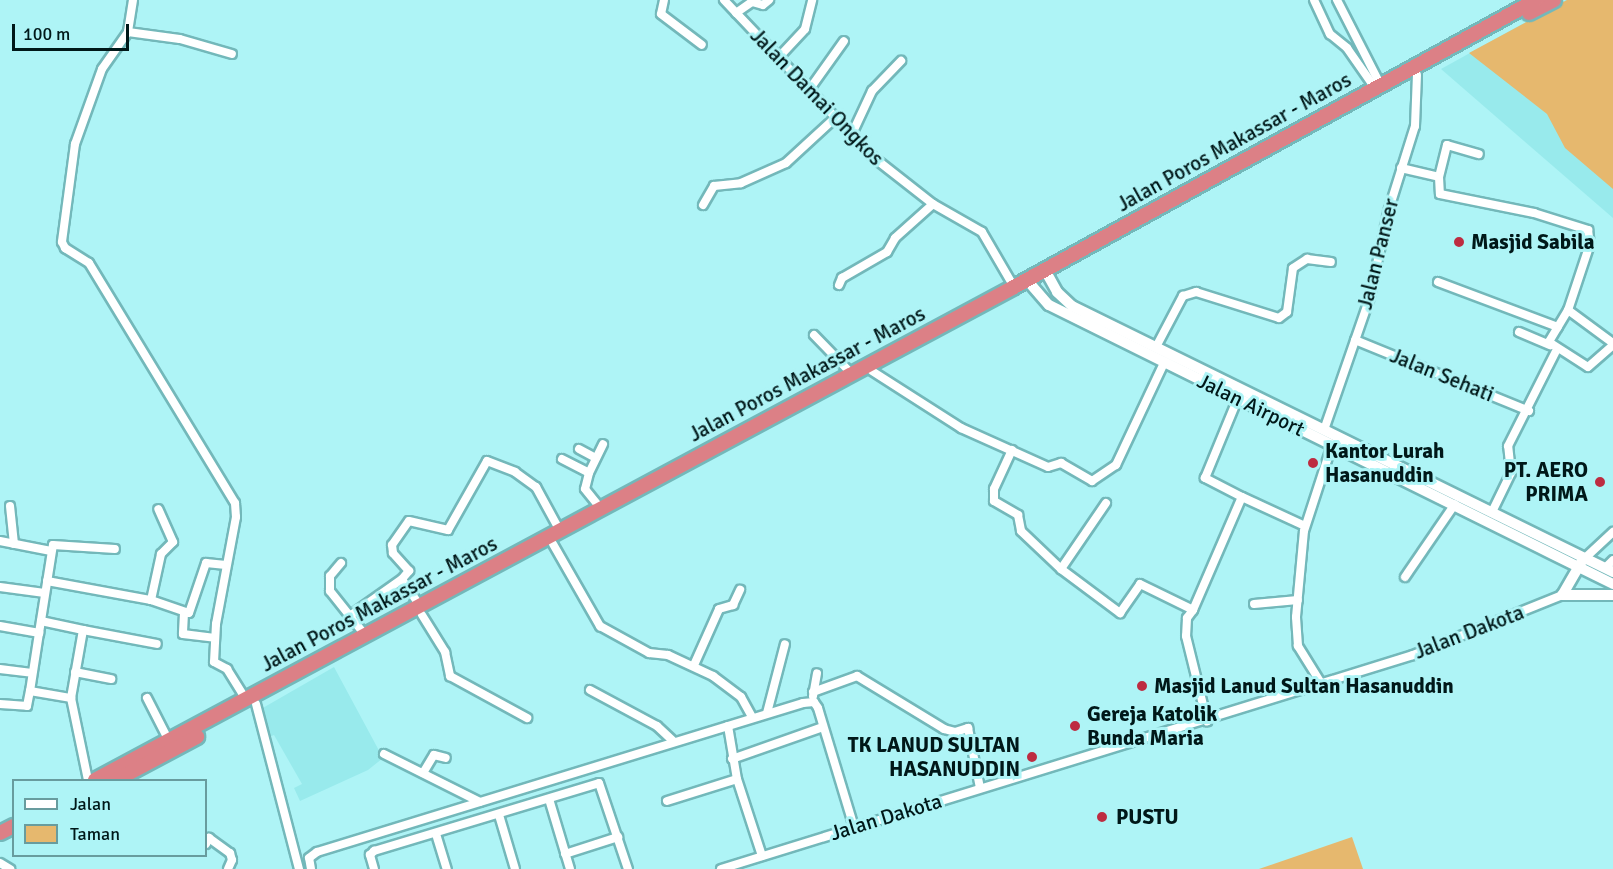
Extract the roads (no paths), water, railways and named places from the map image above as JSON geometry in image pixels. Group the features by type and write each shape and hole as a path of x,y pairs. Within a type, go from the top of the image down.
{"highway":[{"name":"Jalan Poros Makassar - Maros","path":"1046,274 1378,86 1536,0"},
{"name":"Jalan Poros Makassar - Maros","path":"97,779 251,702 421,610 560,531 581,524 872,371 1029,283 1554,0"},
{"name":"Jalan Poros Makassar - Maros","path":"118,779 365,635 421,610 553,544 601,509 851,373 1014,287 1029,283"}],"street":[{"path":"133,0 128,32 102,69 75,144 62,242 67,250 88,262 235,503 236,517 215,638 215,665 227,669 251,702 299,869"},
{"path":"664,0 661,14 702,45"},
{"name":"Jalan Damai Ongkos","path":"724,0 851,136 894,176 933,204 982,232 1014,287"},
{"path":"736,13 752,2 764,5 769,0"},
{"path":"779,57 805,29 812,0"},
{"path":"1314,0 1330,34 1347,48 1378,86"},
{"path":"1337,0 1378,86"},
{"path":"128,32 180,39 232,54"},
{"path":"809,90 844,41"},
{"path":"851,136 872,90 901,61"},
{"name":"Jalan Panser","path":"1324,430 1370,297 1401,168 1418,112 1418,75"},
{"path":"703,205 714,186 741,183 786,163 835,118"},
{"path":"1479,154 1448,145 1439,177 1440,194 1534,213 1588,231 1590,244 1568,310 1549,340 1554,347"},
{"path":"1401,168 1439,177"},
{"path":"839,285 842,278 887,252 895,238 909,230 933,204"},
{"path":"1156,347 1183,296 1196,292 1279,318 1287,312 1293,268 1307,259 1331,262"},
{"name":"Jalan Airport","path":"1046,274 1063,298 1098,323 1164,363 1238,398 1305,426 1324,430 1442,492 1455,504 1581,562 1610,567"},
{"path":"1438,282 1558,327"},
{"name":"Jalan Airport","path":"1029,283 1049,306 1156,347 1305,426 1332,445 1492,512 1581,562 1613,584"},
{"path":"1519,332 1554,347 1588,368 1613,344 1568,310"},
{"path":"814,335 851,373"},
{"name":"Jalan Sehati","path":"1355,340 1528,411"},
{"path":"1492,512 1511,473 1506,452 1528,411 1554,347"},
{"path":"872,371 941,418 1048,467 1061,464 1083,478 1096,479 1116,465 1164,363"},
{"path":"1238,398 1205,477 1242,498 1305,526"},
{"path":"601,509 585,489 589,473 603,444"},
{"path":"1321,683 1298,646 1298,600 1305,526 1332,445"},
{"path":"579,449 596,458"},
{"path":"1012,450 994,489 994,501 1018,515 1021,531 1061,569 1119,613 1140,584 1193,610"},
{"path":"562,459 589,473"},
{"path":"351,615 402,579 409,571 391,549 409,521 448,530 487,461 518,474 536,487 560,531"},
{"path":"1207,721 1186,636 1187,618 1193,610 1242,498"},
{"path":"1061,569 1106,503"},
{"path":"1405,577 1455,504"},
{"path":"10,506 14,544"},
{"path":"151,600 161,554 173,542 158,509"},
{"path":"1613,532 1581,562 1562,595 1613,596"},
{"path":"0,541 51,551"},
{"path":"0,704 27,706 51,551 58,543 115,549"},
{"path":"553,544 600,626 649,653 668,655 694,665 734,691 752,717"},
{"path":"184,613 191,609 206,563 226,565"},
{"path":"340,563 328,584 332,595 351,615 365,635"},
{"path":"402,579 446,652 450,676 527,718"},
{"path":"47,581 151,600 184,613"},
{"path":"0,587 45,593"},
{"path":"694,665 719,609 733,605 740,590"},
{"name":"Jalan Dakota","path":"722,869 980,788 1207,721 1413,655 1562,595"},
{"path":"1254,604 1298,600"},
{"path":"184,613 183,634 215,638"},
{"path":"41,621 157,644"},
{"path":"0,626 39,633"},
{"path":"83,630 71,698 88,779"},
{"path":"767,713 784,645"},
{"path":"0,669 32,673"},
{"path":"75,672 111,679"},
{"path":"816,672 814,702 854,827"},
{"path":"813,692 857,676 944,729 955,732 968,728 980,788"},
{"path":"590,690 657,726 673,741"},
{"path":"30,691 71,698"},
{"path":"147,698 169,741"},
{"path":"311,869 309,858 318,852 752,717 814,702"},
{"path":"728,726 736,779 762,856"},
{"path":"732,759 823,727"},
{"path":"384,754 480,802"},
{"path":"423,773 434,755 446,758"},
{"path":"667,801 736,779"},
{"path":"374,869 371,853 601,784 628,869"},
{"path":"549,799 570,869"},
{"path":"499,815 515,869"},
{"path":"436,834 447,869"},
{"path":"566,854 618,837"},
{"path":"207,842 209,838 230,853 232,860 228,869"},
{"path":"0,863 10,869"}],"place":[{"name":"Masjid Sabila","path":"1459,242"},
{"name":"Kantor Lurah Hasanuddin","path":"1313,463"},
{"name":"PT. AERO PRIMA","path":"1600,482"},
{"name":"Masjid Lanud Sultan Hasanuddin","path":"1142,686"},
{"name":"Gereja Katolik Bunda Maria","path":"1075,726"},
{"name":"TK LANUD SULTAN HASANUDDIN","path":"1032,757"},
{"name":"PUSTU","path":"1102,817"}]}
